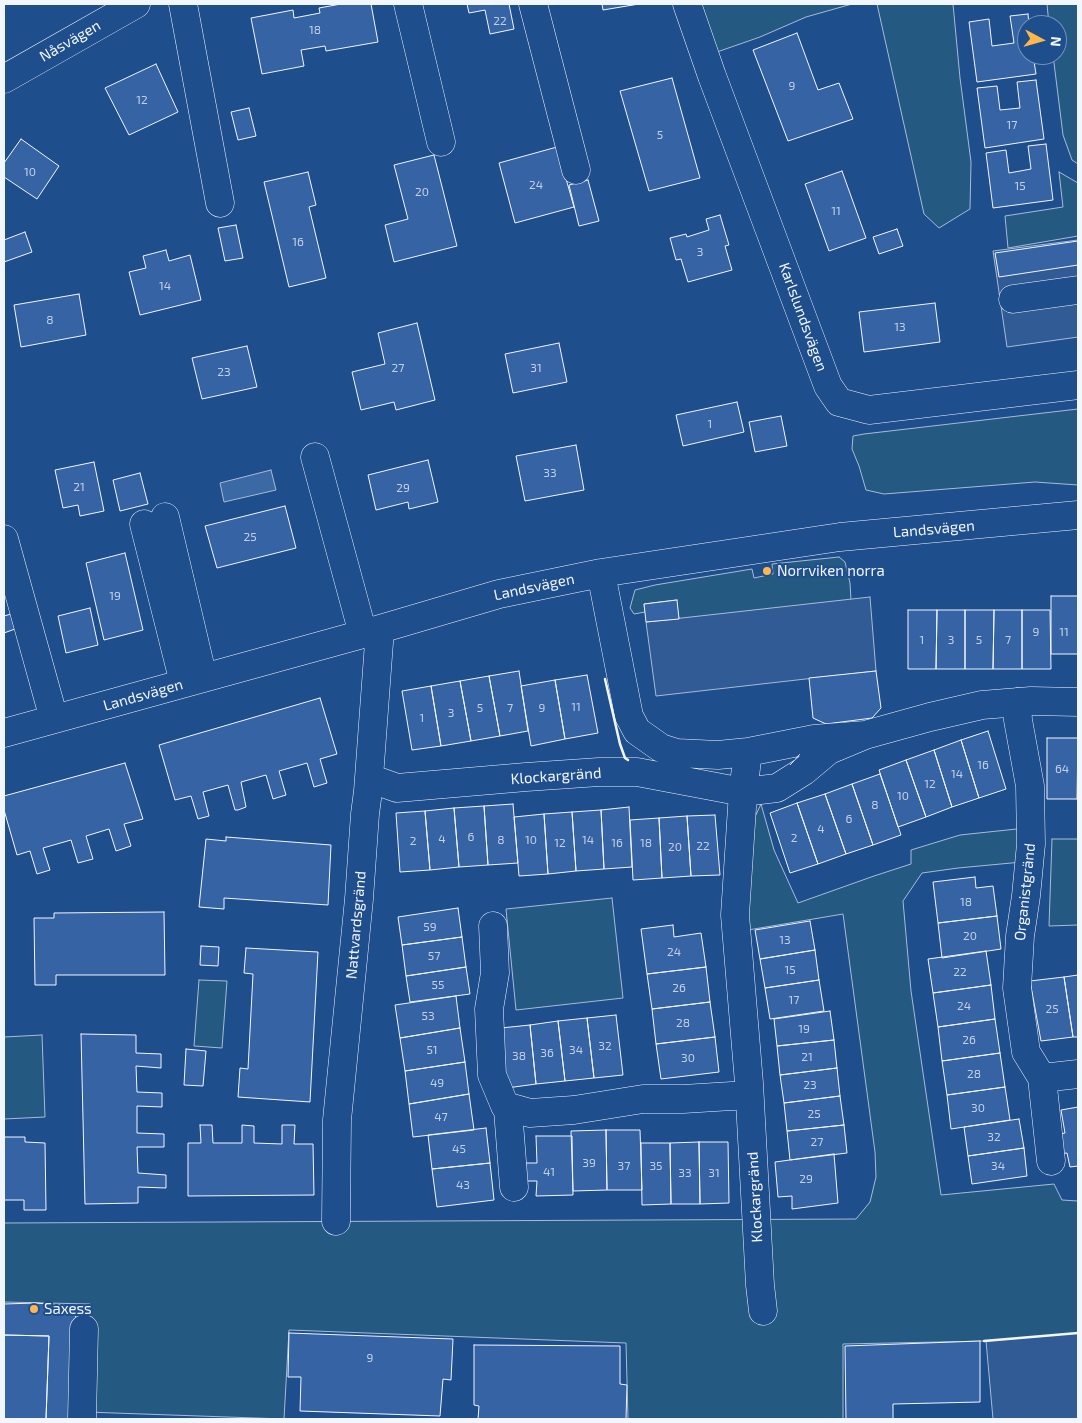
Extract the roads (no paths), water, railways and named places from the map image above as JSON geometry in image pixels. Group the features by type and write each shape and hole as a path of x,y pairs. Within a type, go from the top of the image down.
{"street":[{"name":"Nåsvägen","path":"4,79 136,4"},
{"path":"183,4 220,203"},
{"path":"408,4 441,142"},
{"path":"533,4 576,170"},
{"name":"Karlslundsvägen","path":"687,4 828,386 839,402 869,410 1078,385"},
{"path":"1013,300 1078,290"},
{"name":"Nattvardsgränd","path":"315,457 372,631 369,778 364,814 337,1120 336,1221"},
{"name":"Landsvägen","path":"4,733 499,594 601,573 840,537 1078,515"},
{"path":"155,521 193,681"},
{"path":"4,540 54,719"},
{"path":"601,573 629,716 637,730 661,748 677,753 718,755 748,752 814,738 865,735"},
{"path":"743,792 777,788 804,771 830,750 865,735 982,705 1031,701 1078,702"},
{"name":"Organistgränd","path":"1017,702 1018,720 1030,786 1031,844 1020,936 1017,988 1026,1052 1042,1078 1051,1161"},
{"name":"Klockargränd","path":"748,752 743,792 735,915 749,1083 762,1311"},
{"name":"Klockargränd","path":"369,778 397,788 535,776 598,772 637,772 743,792"},
{"path":"492,926 495,972 489,1009 492,1075 508,1110 514,1187"},
{"path":"1042,1078 1078,1074"},
{"path":"505,1106 530,1113 574,1110 643,1099 748,1095 749,1083"},
{"path":"82,1419 84,1329"}],"place":[{"name":"Norrviken norra","path":"767,571"},
{"name":"Saxess","path":"34,1309"}]}
